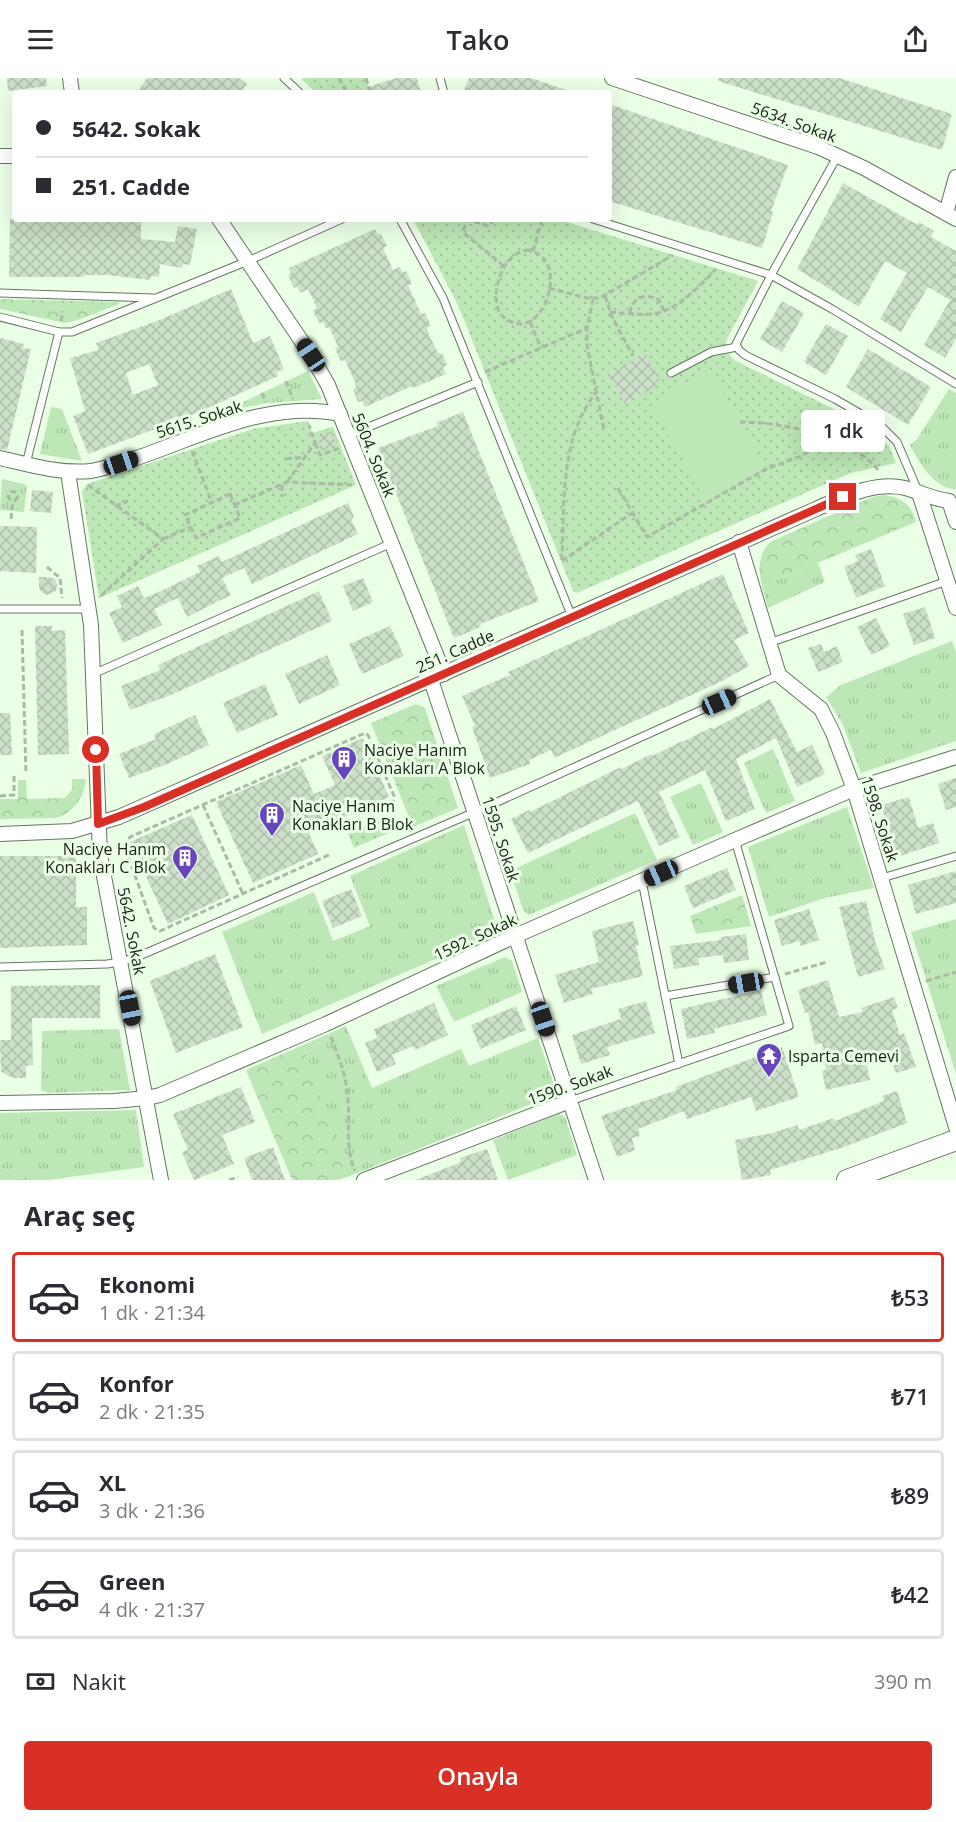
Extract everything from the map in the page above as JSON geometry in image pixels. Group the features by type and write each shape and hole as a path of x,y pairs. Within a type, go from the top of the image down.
{"main road":[{"path":"847,1180 879,1174 956,1140"}],"street":[{"name":"5634. Sokak","path":"618,79 838,155 951,216"},
{"path":"951,216 956,177"},
{"name":"5604. Sokak","path":"221,222 316,363 328,386 340,414 345,441 392,543 437,677"},
{"name":"5615. Sokak","path":"0,458 73,472 105,468 254,418 305,412 340,414"},
{"name":"5642. Sokak","path":"73,472 90,609 100,855 122,962 161,1180"},
{"name":"251. Cadde","path":"0,834 57,833 98,824 136,810 739,542 863,490 875,487 895,487 934,499 953,500 956,522"},
{"path":"919,493 956,608"},
{"path":"739,542 779,675"},
{"name":"1598. Sokak","path":"779,675 821,709 833,733 854,789 882,878 956,1127"},
{"name":"1595. Sokak","path":"437,677 475,812 596,1180"},
{"name":"1592. Sokak","path":"0,1103 147,1098 160,1095 326,1024 515,936 854,789 956,757"},
{"name":"1590. Sokak","path":"363,1178 570,1101"}],"lane":[{"path":"284,78 297,90"},
{"path":"737,347 738,338 771,275 838,155"},
{"path":"0,317 59,332 72,332 248,261 335,222"},
{"path":"402,222 443,298 572,617"},
{"path":"603,222 771,275 956,384"},
{"path":"0,293 158,298"},
{"path":"26,464 59,332"},
{"path":"670,373 711,352 737,347"},
{"path":"737,347 745,355 835,399 880,425 897,442 919,493"},
{"path":"345,441 478,382"},
{"path":"93,674 392,543"},
{"path":"770,643 947,581"},
{"path":"0,609 90,609"},
{"path":"0,967 122,962 475,812 779,675"},
{"path":"665,996 775,977 735,840"},
{"path":"882,878 956,856"},
{"path":"642,881 679,1064"},
{"name":"1590. Sokak","path":"570,1101 789,1026 775,977"}],"path":[{"path":"466,222 463,228 464,233 504,266"},
{"path":"477,222 489,226 492,222"},
{"path":"533,251 540,222"},
{"path":"533,251 540,254 548,265 549,288 544,306 537,316 530,322 516,324 509,322 500,313 497,294 504,266 519,252 533,251"},
{"path":"549,288 594,299 605,296 673,255"},
{"path":"610,312 649,314 664,311 692,292 717,268"},
{"path":"605,296 610,312 633,356"},
{"path":"630,314 631,308 638,299 648,296 659,300 664,311"},
{"path":"594,299 587,328 587,346 604,430"},
{"path":"530,322 541,349"},
{"path":"485,372 587,328"},
{"path":"286,381 294,401"},
{"path":"596,392 580,418 572,443 566,479 561,562 632,513"},
{"path":"262,393 267,404"},
{"path":"305,412 320,455 345,441"},
{"path":"740,422 778,425 829,439 863,455 879,471"},
{"path":"618,488 647,537 766,469 808,452 829,439"},
{"path":"188,440 212,503"},
{"path":"234,505 287,482 315,443"},
{"path":"286,459 305,457"},
{"path":"73,472 94,491 163,539"},
{"path":"287,482 356,485"},
{"path":"282,485 282,497"},
{"path":"230,494 240,518 196,538 185,515 212,503 230,494"},
{"path":"11,519 13,501"},
{"path":"115,506 128,501"},
{"path":"99,598 163,539 190,527"},
{"path":"46,567 60,578 63,609"},
{"path":"22,630 26,774"},
{"path":"329,855 160,931 154,928 124,845 130,837 365,732 394,796 392,808"},
{"path":"0,796 14,795 14,774"},
{"path":"202,805 243,894"},
{"path":"775,977 827,962"},
{"path":"914,985 956,972"},
{"path":"326,1024 346,1082 350,1152 363,1178"},
{"path":"229,1180 238,1177"}],"green space":[{"path":"301,78 366,78 369,90 313,90"},
{"path":"415,222 567,222 758,281 727,339 725,349 734,360 871,429 889,446 896,463 851,473 577,593 573,591 458,305"},
{"path":"0,299 119,302 119,304 65,323 0,309"},
{"path":"710,369 766,469 707,503 651,403"},
{"path":"308,371 322,399 267,403 236,409 241,403"},
{"path":"949,389 956,393 956,489 948,488 934,480 910,445 917,439"},
{"path":"51,407 62,409 82,461 40,454"},
{"path":"308,421 312,433 333,427 356,485 99,598 82,491 87,484 253,429"},
{"path":"2,479 27,485 24,512 0,510"},
{"path":"884,495 905,503 912,511 916,522 762,586 760,563 763,552 770,542 872,497"},
{"path":"818,563 825,582 768,608 762,586"},
{"path":"952,641 956,652 956,741 861,773 842,723 826,697 841,685"},
{"path":"416,704 425,708 458,808 413,827 371,723"},
{"path":"773,749 795,801 766,813 744,763"},
{"path":"72,779 86,779 85,786 81,798 62,816 0,819 0,799 18,799 18,780 26,780 27,799 65,798 72,790"},
{"path":"701,783 723,832 693,845 670,797"},
{"path":"847,807 874,888 825,898 769,917 748,847"},
{"path":"635,813 657,860 529,915 523,910 510,871"},
{"path":"387,817 393,831 354,848 348,834"},
{"path":"464,825 496,925 496,933 262,1034 222,932 314,892 333,941 370,926 350,876"},
{"path":"742,895 751,926 696,934 690,916"},
{"path":"956,919 956,1074 911,932"},
{"path":"505,957 512,961 522,992 454,1022 436,986"},
{"path":"346,1026 372,1088 461,1049 469,1066 538,1038 557,1094 347,1177 303,1045"},
{"path":"119,1029 130,1090 48,1093 41,1090 42,1031"},
{"path":"303,1045 347,1177 338,1180 292,1180 246,1070"},
{"path":"136,1110 144,1167 48,1180 0,1180 0,1113"},
{"path":"559,1114 565,1117 577,1155 508,1180 493,1140"}],"building":[{"path":"7,78 46,78 47,86 8,91"},
{"path":"147,78 239,78 247,84 242,90 139,90"},
{"path":"397,78 417,78 420,90 358,90"},
{"path":"469,78 531,78 566,90 464,90"},
{"path":"719,78 839,78 952,114 942,150 718,81"},
{"path":"612,105 788,165 771,211 773,212 762,248 612,202"},
{"path":"843,183 918,225 919,222 934,231 931,237 956,251 956,339 945,358 924,345 950,300 928,287 901,332 880,319 907,273 885,261 859,307 797,269"},
{"path":"10,219 12,222 141,222 141,239 175,242 178,226 197,229 190,265 183,264 182,268 160,264 159,277 151,276 150,280 107,275 9,277"},
{"path":"375,229 377,234 381,234 387,246 383,248 393,270 400,267 402,272 406,271 412,284 408,285 421,314 425,313 431,326 427,327 429,335 438,353 442,353 447,365 443,367 446,374 365,407 362,401 358,402 353,390 356,387 355,382 345,360 341,361 335,349 338,346 329,327 326,328 323,322 319,323 313,311 317,308 308,289 300,293 297,286 294,288 288,275 291,273 289,268"},
{"path":"231,289 253,343 270,336 284,369 277,372 278,376 180,420 178,416 157,425 158,428 88,454 73,416 85,411 70,358 98,350 96,343 157,321","holes":["149,364 158,385 133,395 126,373"]},
{"path":"782,301 804,313 782,352 760,339"},
{"path":"826,324 848,336 826,375 804,362"},
{"path":"0,338 24,344 23,348 31,349 7,450 0,449"},
{"path":"868,349 931,387 908,425 846,387"},
{"path":"645,353 662,383 625,404 608,374"},
{"path":"463,412 539,601 480,624 481,627 454,638 378,448 438,426 436,423"},
{"path":"332,431 336,445 322,451 317,437"},
{"path":"32,490 53,492 51,513 30,511"},
{"path":"348,503 354,517 351,519 358,534 252,584 244,568 222,578 231,595 187,617 178,598 154,609 162,625 123,643 109,613 122,607 117,596 138,586 144,598 200,572 197,566 219,556 222,562"},
{"path":"0,526 37,527 36,573 0,571"},
{"path":"871,549 885,586 856,598 844,567 858,561 855,555"},
{"path":"723,574 749,633 734,640 749,666 720,682 554,758 551,750 529,760 530,764 490,778 472,727 475,726 462,696 510,675 508,672"},
{"path":"39,577 55,579 56,591 47,595 42,593 39,588"},
{"path":"363,578 373,602 353,611 343,586"},
{"path":"319,591 332,621 171,695 130,710 121,686 160,670 158,665"},
{"path":"925,607 935,638 914,645 903,614"},
{"path":"876,618 890,646 871,655 857,627"},
{"path":"35,626 52,626 52,631 65,630 69,754 38,755"},
{"path":"390,626 404,656 362,674 349,644"},
{"path":"821,644 824,652 837,646 843,662 818,672 808,648"},
{"path":"327,655 340,685 299,704 285,674"},
{"path":"265,684 278,715 237,733 223,703"},
{"path":"770,699 797,752 812,745 825,774 797,787 776,738 736,759 755,809 726,821 705,770 659,792 680,837 659,846 638,801 528,853 511,819 621,767 622,769 651,754 652,756 712,727 713,729"},
{"path":"0,713 10,713 12,755 0,755"},
{"path":"195,715 209,745 129,778 119,754 156,739 154,734"},
{"path":"363,738 389,797 309,833 318,854 253,883 216,802 301,765 314,794 335,785 322,756"},
{"path":"956,778 956,807 946,810 938,784"},
{"path":"909,797 918,828 933,823 939,843 897,857 881,805"},
{"name":"Naciye Hanım Konakları C Blok","path":"192,815 229,895 168,924 130,842"},
{"path":"0,856 76,856 76,907 87,907 87,945 0,948"},
{"path":"727,868 736,890 693,908 684,886"},
{"path":"956,871 956,903 916,914 908,885"},
{"path":"351,889 362,916 333,928 322,901"},
{"path":"866,901 875,941 885,969 858,977 839,907"},
{"path":"809,909 819,940 801,946 799,941 782,946 774,920"},
{"path":"633,921 643,976 591,989 593,994 564,1003 555,975 599,962 592,931"},
{"path":"746,934 749,960 724,963 723,955 698,958 699,965 674,969 670,946 721,940 721,937"},
{"path":"215,954 243,1027 176,1053 150,981"},
{"path":"828,980 839,1017 863,1012 861,1008 894,997 898,1008 892,1010 900,1035 904,1033 916,1067 896,1073 890,1054 866,1062 870,1080 826,1090 822,1071 826,1070 822,1043 815,1045 808,1012 805,1013 798,990"},
{"path":"100,985 100,1018 32,1018 33,1065 26,1066 26,1078 13,1078 1,1072 0,1040 11,1040 11,986"},
{"path":"761,990 767,1015 714,1029 715,1033 687,1039 681,1009"},
{"path":"646,1001 655,1033 607,1047 610,1055 581,1064 572,1035 621,1019 618,1009"},
{"path":"434,1003 448,1035 415,1050 413,1046 392,1055 396,1064 377,1072 365,1043 377,1038 374,1029"},
{"path":"516,1006 526,1030 480,1049 471,1025"},
{"path":"782,1047 799,1097 756,1111 751,1097 687,1119 684,1111 638,1129 640,1136 632,1138 635,1150 617,1157 601,1116 677,1090 676,1087"},
{"path":"241,1087 255,1122 222,1135 234,1164 194,1180 182,1152 188,1150 173,1114"},
{"path":"897,1091 907,1123 844,1147 770,1170 771,1175 742,1180 735,1140 772,1133 797,1125 799,1130 834,1118 835,1121 884,1101 882,1096"},
{"path":"273,1147 285,1180 252,1180 244,1158"},
{"path":"487,1149 498,1180 416,1180 461,1162 460,1158"}],"place":[{"name":"Naciye Hanım Konakları A Blok","path":"344,782"},
{"name":"Naciye Hanım Konakları B Blok","path":"272,838"},
{"name":"Naciye Hanım Konakları C Blok","path":"185,881"},
{"name":"Isparta Cemevi","path":"769,1079"}],"route":[{"path":"96,750 98,824 144,807 843,497"}]}
